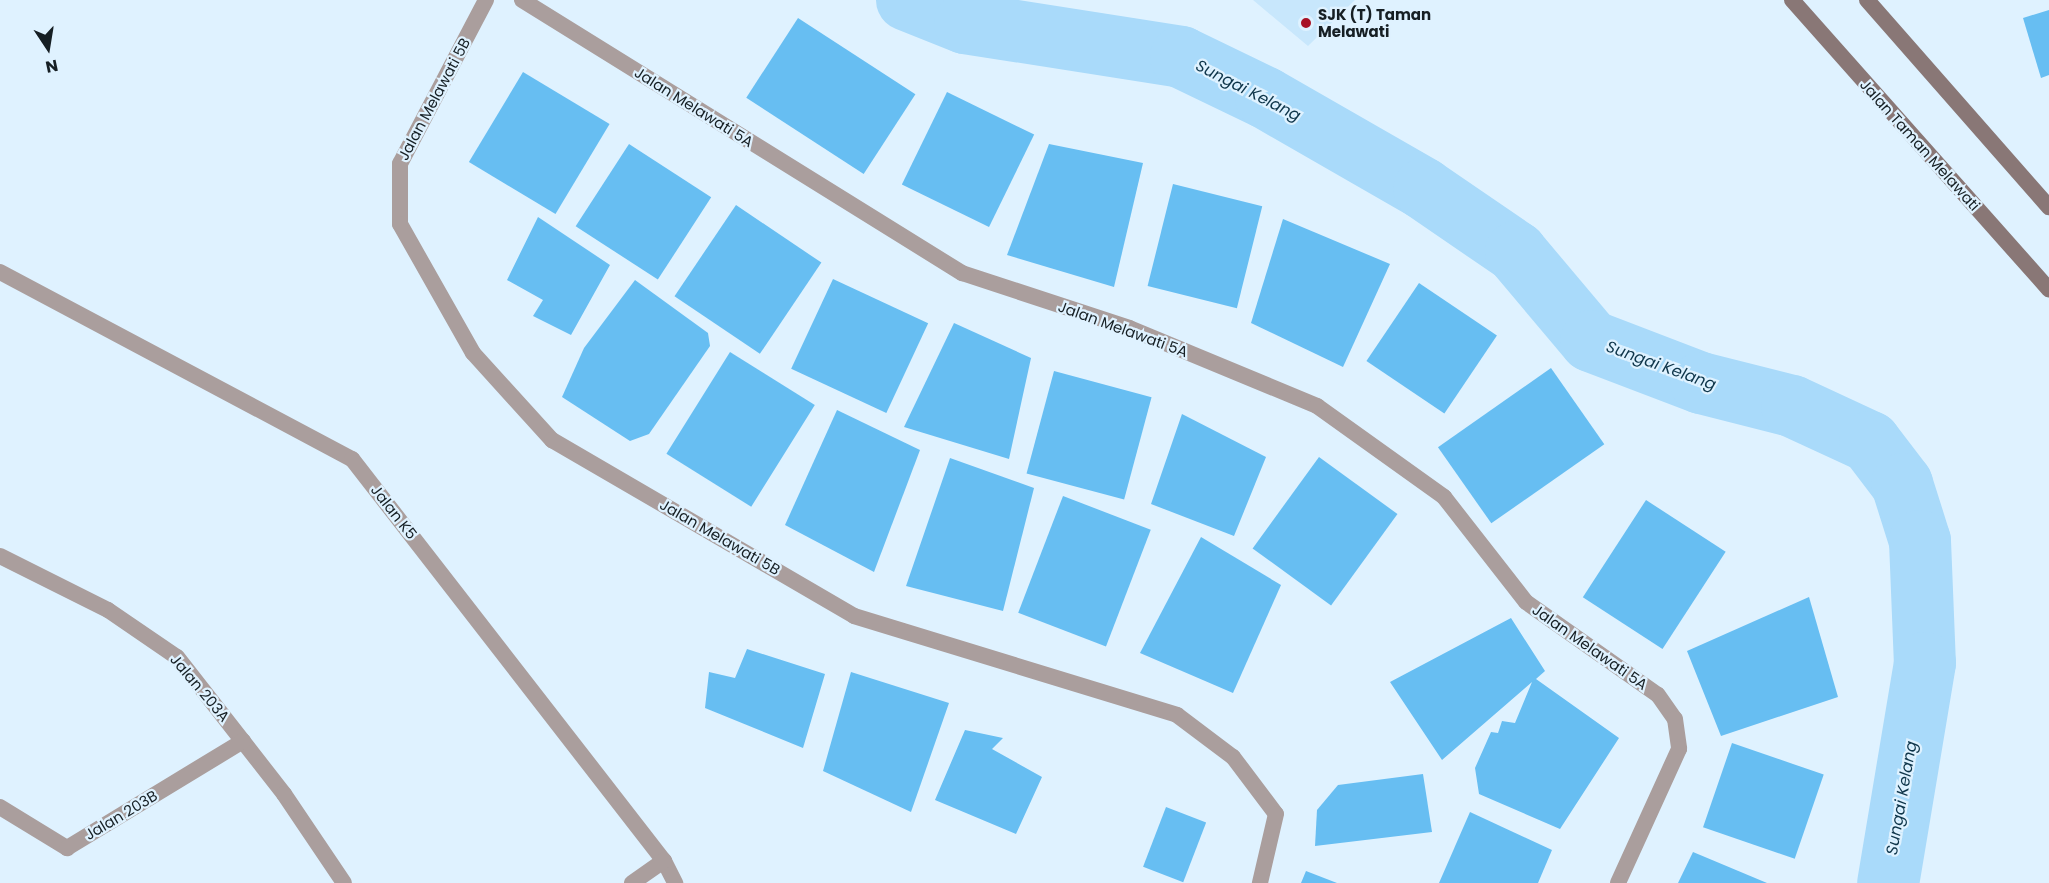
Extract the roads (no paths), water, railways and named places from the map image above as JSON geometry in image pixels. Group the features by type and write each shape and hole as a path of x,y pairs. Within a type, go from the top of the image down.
{"main road":[{"name":"Jalan Taman Melawati","path":"1792,0 2049,290"},
{"path":"1867,0 2049,207"}],"street":[{"name":"Jalan Melawati 5B","path":"486,0 400,164 400,224 472,353 552,440 854,616 1177,715 1233,757 1276,814 1260,883"},
{"name":"Jalan Melawati 5A","path":"522,0 962,273 1129,328 1317,406 1444,497 1526,602 1658,695 1675,719 1679,749 1618,883"},
{"name":"Jalan K5","path":"0,272 352,459 664,861 675,883"},
{"name":"Jalan 203A","path":"0,556 108,610 177,657 243,741 344,883"},
{"name":"Jalan 203B","path":"0,807 67,848 243,741"},
{"path":"632,883 664,861"}],"waterway":[{"name":"Sungai Kelang","path":"907,0 965,23 1181,57 1266,98 1424,189 1516,252 1591,341 1701,383 1792,406 1870,442 1902,484 1920,541 1925,663 1888,883"}],"place":[{"name":"SJK (T) Taman Melawati","path":"1306,23"}]}
